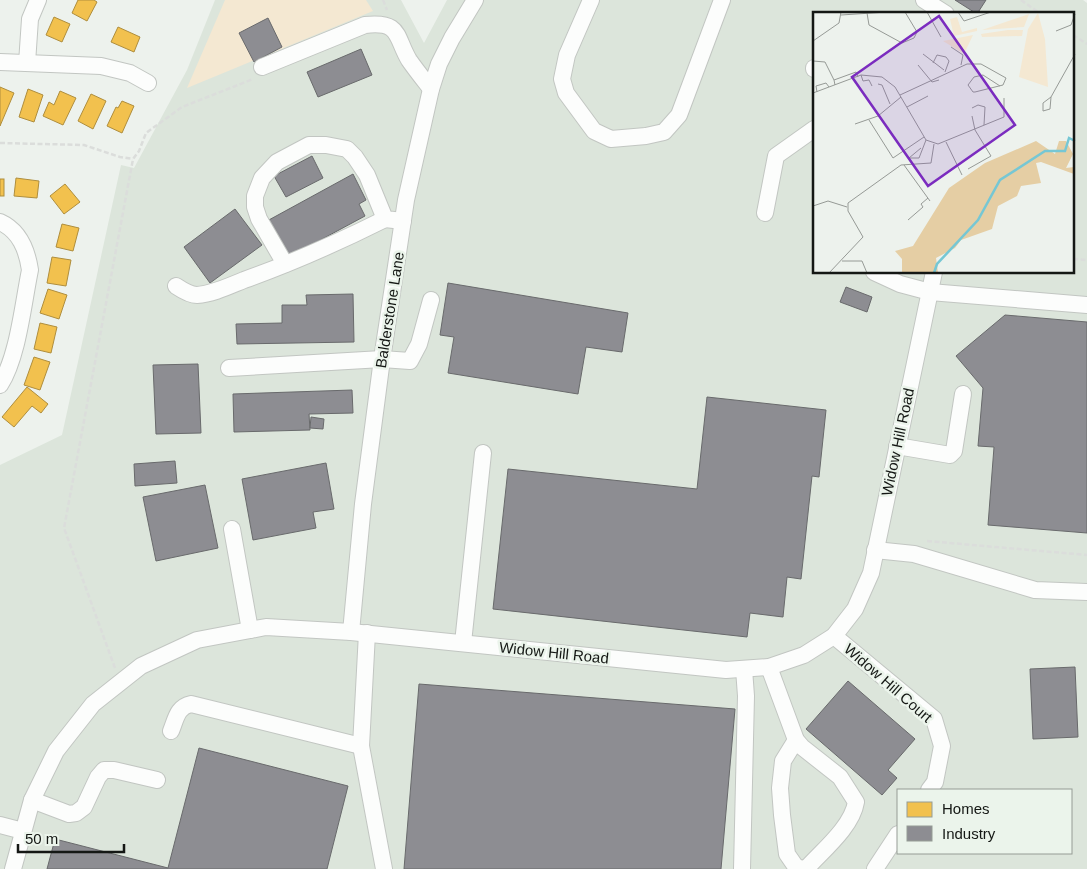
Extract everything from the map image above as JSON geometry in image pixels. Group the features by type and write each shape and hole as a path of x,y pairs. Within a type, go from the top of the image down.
{"street":[{"path":"27,63 29,26 38,0"},
{"name":"Balderstone Lane","path":"384,869 361,746 359,632 363,504 403,221 431,89 439,64 475,0"},
{"path":"591,0 567,55 562,79 566,94 594,131 612,139 646,136 664,132 679,115 722,0"},
{"path":"924,0 943,12"},
{"path":"262,67 365,25 376,24 388,26 398,34 409,60 431,89"},
{"path":"0,62 101,66 130,73 148,83"},
{"path":"766,213 776,156 813,130"},
{"path":"285,264 259,219 255,207 255,196 262,178 277,162 309,145 326,145 347,149 367,175 385,219"},
{"path":"176,286 195,295 213,292 348,238 385,219 403,221"},
{"path":"0,222 15,233 24,244 30,270 13,359 0,386"},
{"path":"878,274 900,284 930,292 1087,304"},
{"name":"Widow Hill Road","path":"14,869 32,800 56,750 93,704 141,666 197,640 266,627 359,632 726,670 768,667 804,655 834,636 855,609 871,573 934,274"},
{"path":"229,368 382,359 410,361 419,344 431,300"},
{"path":"897,446 950,454 954,451 964,394"},
{"path":"463,643 483,453"},
{"path":"232,529 250,630"},
{"path":"875,550 914,554 1035,590 1087,592"},
{"name":"Widow Hill Court","path":"834,636 934,718 942,746 935,782 930,789"},
{"path":"768,667 796,740 840,777 856,802 855,811 845,826 805,869 796,867 787,854 780,788 783,761 796,740"},
{"path":"742,869 746,696 744,669"},
{"path":"171,731 178,712 184,706 191,704 361,746"},
{"path":"32,800 68,814 76,814 84,806 98,777 104,770 114,770 157,780"},
{"path":"0,825 24,831"},
{"path":"875,869 897,836"}],"path":[{"path":"1021,0 1038,12"},
{"path":"1074,36 1087,44"},
{"path":"120,683 64,528 133,158 139,151 146,133"},
{"path":"0,143 84,145 120,157 133,158"},
{"path":"1074,259 1087,260"},
{"path":"918,540 1087,555"}],"shaded area":[{"path":"215,0 401,0 424,43 447,0 1083,0 1087,3 1087,869 0,869 0,465 62,435 121,165 134,168 187,70"},
{"path":"225,0 366,0 373,11 187,88"}],"building: Homes":[{"path":"78,0 94,0 97,2 87,21 72,13"},
{"path":"54,17 70,24 62,42 46,35"},
{"path":"118,27 140,37 134,52 111,42"},
{"path":"0,87 14,93 0,126"},
{"path":"28,89 43,95 34,122 19,117"},
{"path":"60,91 76,98 63,125 43,116 49,102 54,105"},
{"path":"91,94 106,101 93,129 78,121"},
{"path":"122,101 134,106 122,133 107,126 116,107 118,108"},
{"path":"16,178 39,181 37,198 14,196"},
{"path":"0,179 4,179 4,196 0,196"},
{"path":"65,184 80,202 64,214 50,196"},
{"path":"62,224 79,228 73,251 56,247"},
{"path":"52,257 71,260 66,286 47,283"},
{"path":"48,289 67,295 59,319 40,313"},
{"path":"40,323 57,327 51,353 34,349"},
{"path":"34,357 50,362 40,390 24,385"},
{"path":"27,387 48,404 41,413 32,406 14,427 2,417"}],"building: Industry":[{"path":"955,0 986,0 978,12 974,12"},
{"path":"268,18 282,47 254,62 239,33"},
{"path":"361,49 372,75 318,97 307,72"},
{"path":"312,156 323,178 286,197 274,176"},
{"path":"353,174 366,200 359,204 365,216 287,258 267,221"},
{"path":"235,209 262,245 210,283 184,247"},
{"path":"448,283 628,313 622,352 586,347 578,394 448,373 454,337 440,335"},
{"path":"846,287 872,297 867,312 840,302"},
{"path":"353,294 354,342 237,344 236,324 282,323 282,305 307,305 306,295"},
{"path":"1005,315 1087,322 1087,533 988,525 994,447 978,446 983,388 956,356"},
{"path":"198,364 201,433 156,434 153,365"},
{"path":"352,390 353,413 309,414 310,430 234,432 233,394"},
{"path":"707,397 826,410 819,477 812,476 801,579 787,577 783,617 750,613 747,637 493,609 508,469 697,489"},
{"path":"311,417 324,419 323,429 310,428"},
{"path":"175,461 177,483 135,486 134,464"},
{"path":"326,463 334,509 313,512 316,528 253,540 242,479"},
{"path":"205,485 218,548 156,561 143,497"},
{"path":"1075,667 1078,737 1033,739 1030,669"},
{"path":"848,681 915,739 888,770 897,778 882,795 806,729"},
{"path":"419,684 735,709 721,869 404,869"},
{"path":"199,748 348,786 327,869 47,869 55,839 168,868"}]}
